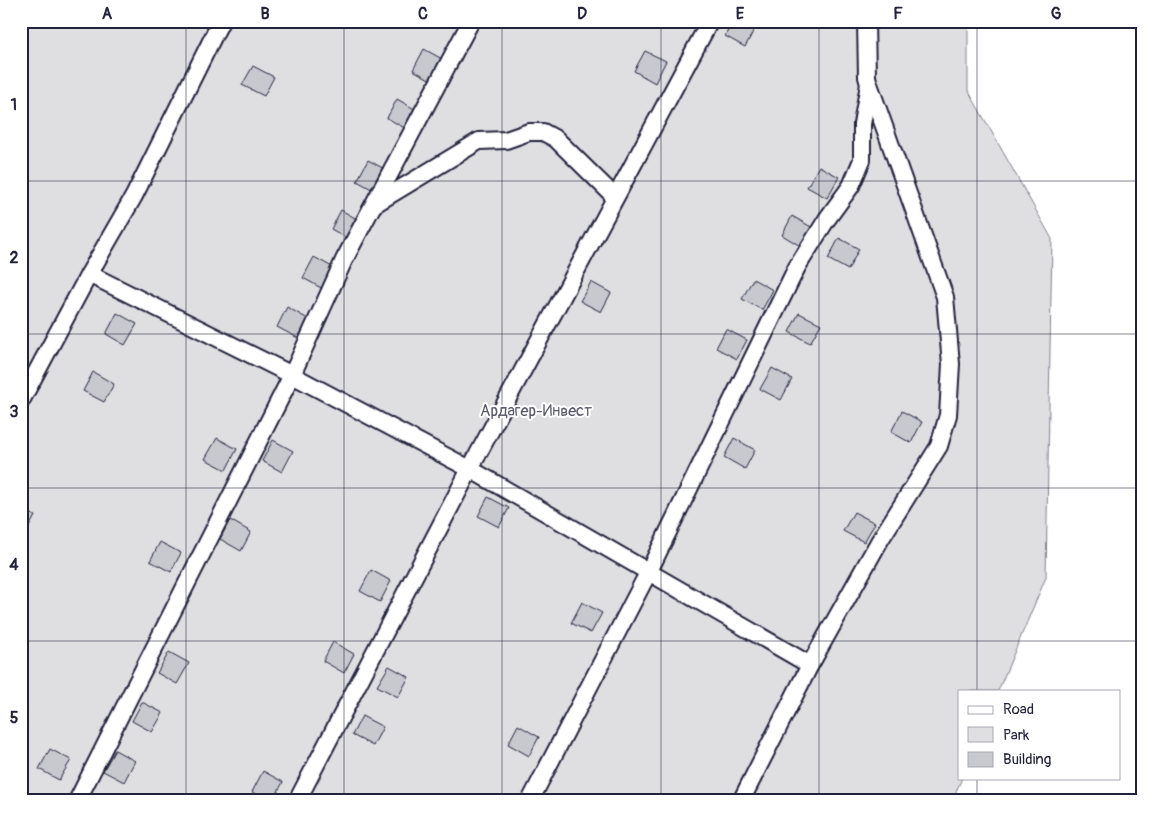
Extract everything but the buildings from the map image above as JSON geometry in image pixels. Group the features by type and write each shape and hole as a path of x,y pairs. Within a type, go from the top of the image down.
{"street":[{"path":"21,401 89,274 134,196 221,21"},
{"path":"77,801 292,375 344,260 471,21"},
{"path":"297,801 470,469 710,21"},
{"path":"740,801 810,665 880,540 939,446 948,416 951,364 945,297 869,84 867,77 866,21"},
{"path":"530,801 649,571 797,267 827,219 851,186 862,160 862,124 869,84"},
{"path":"375,204 479,141 506,140 529,132 543,132 556,139 615,198"},
{"path":"89,274 292,375 470,469 810,665"}],"green space":[{"name":"Ардагер-Инвест","path":"21,21 968,21 968,90 1052,239 1046,577 998,690 958,690 958,780 961,780 952,801 21,801"}]}
